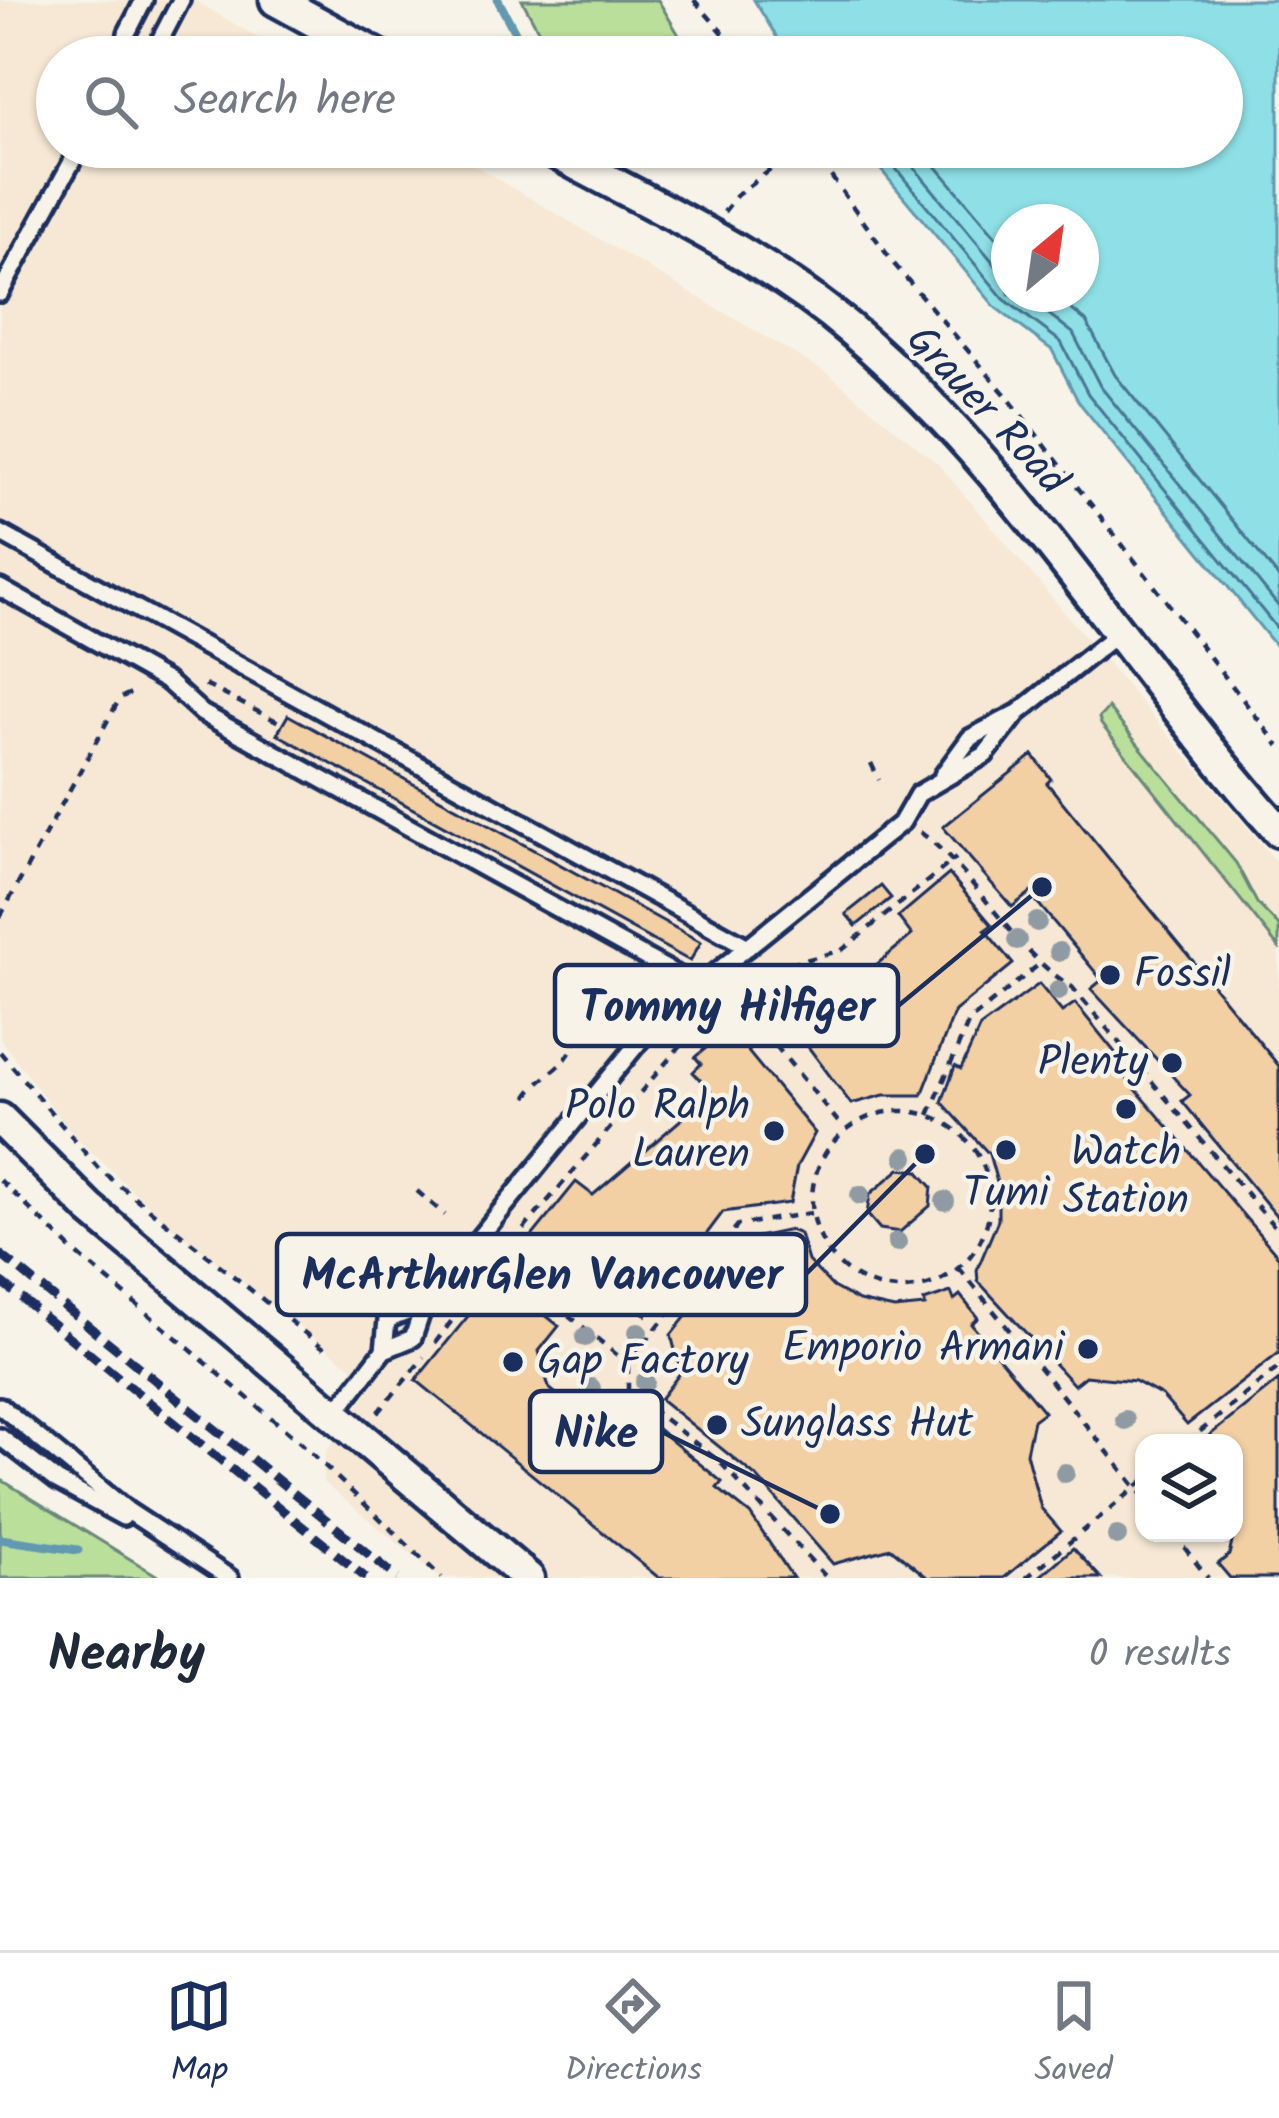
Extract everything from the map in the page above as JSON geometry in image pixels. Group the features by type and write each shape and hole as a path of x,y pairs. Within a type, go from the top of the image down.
{"street":[{"path":"276,0 342,36"},
{"name":"Grauer Road","path":"583,168 715,240 849,328 954,426 1279,830"},
{"path":"0,1119 90,1209 528,1578"}],"lane":[{"path":"127,36 144,0"},
{"path":"163,36 181,0"},
{"path":"0,292 68,168"},
{"path":"0,533 748,947"},
{"path":"0,589 186,694 202,713 699,987"},
{"path":"336,1412 384,1350 412,1338 424,1305 656,1021 902,822 918,794 943,775 985,755 1018,713 1117,634"},
{"path":"384,1350 387,1320 424,1305"},
{"path":"0,1406 128,1511 197,1558"},
{"path":"0,1437 57,1481 230,1578"}],"path":[{"path":"694,0 726,36"},
{"path":"715,240 724,210 773,168"},
{"path":"824,168 894,264 1005,394 1279,746"},
{"path":"186,694 209,682 283,724"},
{"path":"0,917 120,698 130,689 145,690"},
{"path":"872,763 879,780"},
{"path":"920,832 956,859 1037,966 1072,987 1279,1232"},
{"path":"378,1413 499,1258 687,1037 740,1003 783,965 842,950 956,859"},
{"path":"527,1097 538,1079 564,1062 593,1011 608,1003 618,986 618,960 627,948"},
{"path":"929,1114 969,1021 1037,966"},
{"path":"727,986 844,1129"},
{"path":"0,1052 99,1169 330,1353"},
{"path":"885,1112 929,1114 953,1127 986,1170 991,1196 987,1223 959,1268 909,1289 856,1278 819,1239 811,1213 812,1182 824,1153 844,1129 885,1112"},
{"path":"0,1180 71,1249 301,1443 442,1578"},
{"path":"417,1191 446,1215"},
{"path":"811,1213 738,1225 628,1364 628,1391 720,1462 827,1578"},
{"path":"499,1258 628,1364"},
{"path":"959,1268 1135,1486"},
{"path":"1197,1434 1279,1367"},
{"path":"379,1393 388,1401"},
{"path":"329,1474 338,1463"},
{"path":"1026,1578 1135,1490"},
{"path":"1179,1542 1208,1578"}],"shaded area":[{"path":"0,0 194,0 255,36 36,36 36,168 479,168 830,375 939,465 1279,865 1279,1578 440,1578 323,1482 325,1454 373,1384 172,1227 74,1136 0,1039"}],"green space":[{"path":"522,0 658,0 679,36 542,36"},
{"path":"1108,708 1236,863 1257,903 1279,926 1279,948 1101,724 1099,718"},
{"path":"0,1479 161,1578 0,1578"}],"water":[{"path":"754,0 1279,0 1279,650 1078,401 1052,350 1001,312 1099,312 1099,204 991,204 991,302 879,168 1243,168 1243,36 776,36"}],"building":[{"path":"288,715 701,942 690,961 277,734"},
{"path":"1033,755 1051,779 1047,783 1279,1066 1279,1219 1182,1101 1190,1095 1091,989 1102,980 1037,902 1042,898 1035,889 1012,907 943,827"},
{"path":"949,874 992,925 985,930 1013,964 955,1011 922,1095 884,1095 851,1104 785,1016 770,1023 766,1018 777,1001 770,994 780,986 775,981 783,974 788,981 810,972 833,1001 912,935 898,917"},
{"path":"881,886 891,898 856,926 846,914"},
{"path":"1039,984 1062,1012 1075,1003 1122,1061 1116,1066 1279,1257 1279,1353 1187,1425 1162,1396 1135,1381 1085,1376 1074,1385 978,1281 977,1270 998,1220 998,1186 989,1154 942,1102 955,1066 961,1069 980,1027"},
{"path":"744,1030 753,1041 745,1048 815,1133 797,1166 790,1203 723,1212 646,1315 624,1297 585,1294 576,1305 516,1256 576,1182 593,1195 712,1093 693,1072 701,1064 695,1057 705,1049 700,1044 708,1038 713,1045 724,1036 728,1041"},
{"path":"900,1169 918,1171 932,1187 930,1206 900,1232 880,1229 867,1214 870,1194"},
{"path":"790,1230 800,1234 808,1261 833,1287 859,1301 894,1309 925,1306 924,1301 951,1292 954,1300 960,1295 978,1318 971,1324 1044,1412 1033,1420 1026,1453 1041,1508 1061,1531 1004,1578 928,1578 891,1548 833,1564 758,1478 660,1399 681,1372 671,1335 748,1239"},
{"path":"499,1278 559,1326 539,1351 549,1388 596,1427 635,1428 644,1418 722,1482 717,1488 750,1514 793,1578 659,1578 416,1380"},
{"path":"1279,1380 1279,1578 1230,1578 1218,1564 1229,1555 1232,1542 1243,1542 1243,1434 1211,1434"},
{"path":"1073,1548 1101,1578 1038,1578"}],"waterway":[{"path":"498,0 517,36"},
{"path":"0,1539 78,1550"}],"railway":[{"path":"0,1254 398,1578"},
{"path":"0,1281 366,1578"}],"place":[{"name":"Tommy Hilfiger","path":"1042,887"},
{"name":"Fossil","path":"1110,975"},
{"name":"Plenty","path":"1172,1063"},
{"name":"Watch Station","path":"1126,1109"},
{"name":"Polo Ralph Lauren","path":"774,1131"},
{"name":"Tumi","path":"1006,1150"},
{"name":"McArthurGlen Vancouver","path":"925,1154"},
{"name":"Emporio Armani","path":"1088,1349"},
{"name":"Gap Factory","path":"513,1362"},
{"name":"Sunglass Hut","path":"717,1425"},
{"name":"Nike","path":"830,1514"}]}
